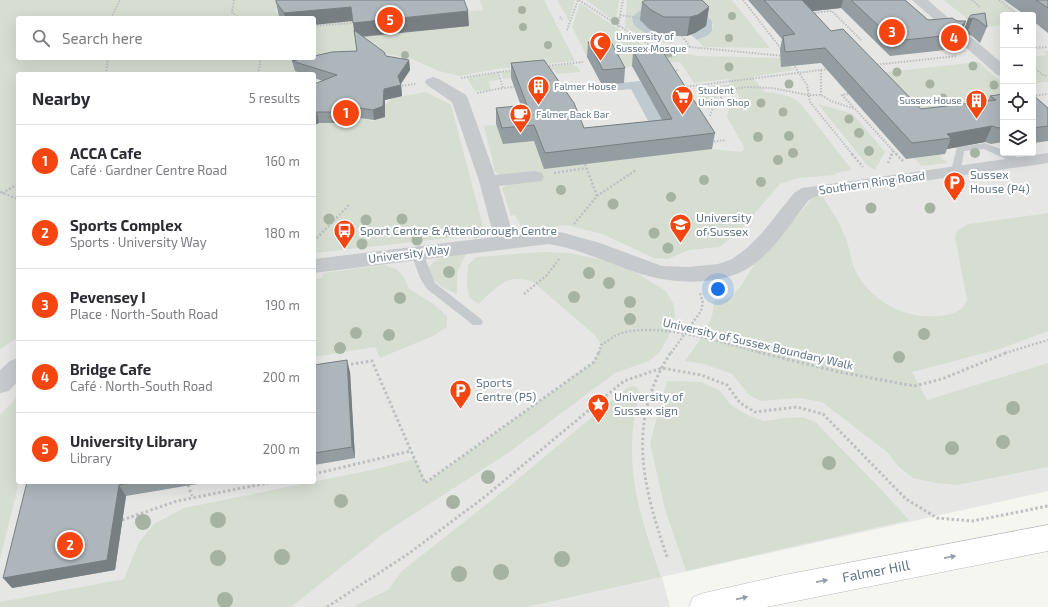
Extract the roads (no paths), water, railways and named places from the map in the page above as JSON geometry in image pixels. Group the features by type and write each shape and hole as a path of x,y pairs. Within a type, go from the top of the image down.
{"highway":[{"name":"Falmer Hill","path":"704,607 784,589 1048,538"}],"street":[{"path":"919,0 1000,69"},
{"path":"434,82 460,99 488,181 505,242"},
{"name":"Southern Ring Road","path":"505,242 549,237 570,240 662,273 697,274 722,270 746,260 756,251 801,198 809,192 1048,158"},
{"path":"488,181 535,177"},
{"name":"University Way","path":"316,266 505,242"},
{"path":"0,384 16,369"}],"lane":[{"path":"417,253 426,278 431,286 477,322"}],"place":[{"name":"University Library","path":"390,20"},
{"name":"Pevensey I","path":"892,32"},
{"name":"Bridge Cafe","path":"954,38"},
{"name":"University of Sussex Mosque","path":"601,62"},
{"name":"Falmer House","path":"538,106"},
{"name":"ACCA Cafe","path":"346,113"},
{"name":"Student Union Shop","path":"682,116"},
{"name":"Sussex House","path":"977,120"},
{"name":"Falmer Back Bar","path":"521,134"},
{"name":"Sussex House (P4)","path":"955,202"},
{"name":"University of Sussex","path":"681,244"},
{"name":"Sport Centre & Attenborough Centre","path":"344,250"},
{"name":"Sports Centre (P5)","path":"460,410"},
{"name":"University of Sussex sign","path":"599,424"},
{"name":"Sports Complex","path":"70,545"}]}
